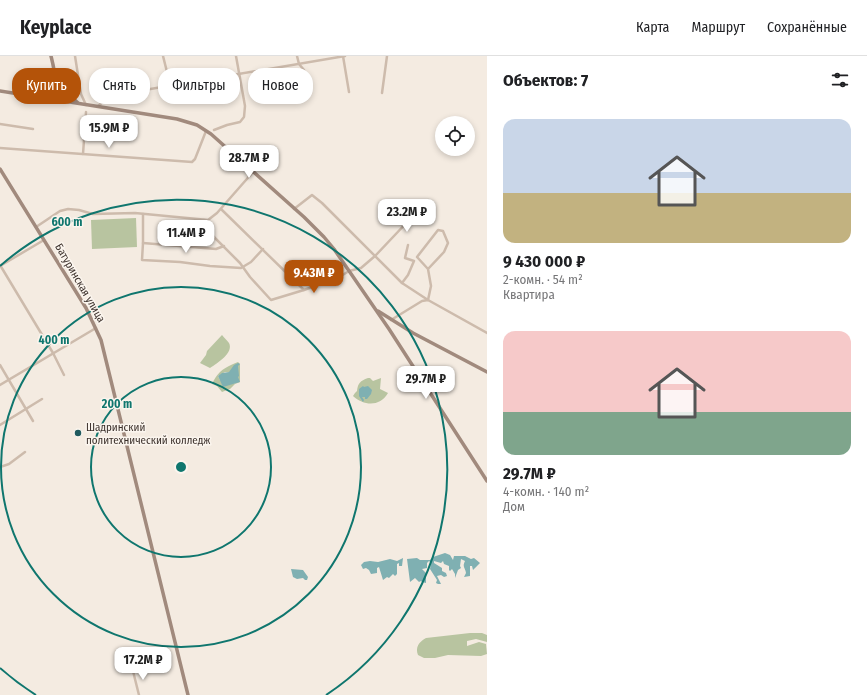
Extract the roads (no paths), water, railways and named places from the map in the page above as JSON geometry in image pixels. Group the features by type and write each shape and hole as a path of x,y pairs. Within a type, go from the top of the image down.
{"street":[{"path":"52,56 54,68"},
{"path":"75,56 81,94 86,104"},
{"path":"163,56 166,68"},
{"path":"236,56 238,68"},
{"path":"297,56 299,64 302,68"},
{"path":"240,73 344,56 349,92"},
{"path":"382,93 387,56"},
{"path":"214,130 226,125 240,122 244,117 245,106 240,78"},
{"path":"98,107 104,101 115,95 158,86"},
{"path":"0,91 12,93"},
{"path":"81,103 184,121 206,131 294,209 324,237 349,271 377,311 487,481"},
{"path":"83,154 86,112"},
{"path":"0,124 33,129"},
{"path":"0,148 192,162 206,131"},
{"name":"Батуринская улица","path":"0,169 2,175 36,227 86,308 96,327 103,347 188,695"},
{"path":"36,227 60,211 68,209 93,214 143,214 204,220 212,218 253,172"},
{"path":"294,209 312,195 322,203 402,283 428,300 487,333"},
{"path":"204,220 207,230 224,246 243,267 250,278 271,300 304,290 341,276 349,271 361,268 375,256 428,200"},
{"path":"221,209 304,290"},
{"path":"143,214 142,260 180,262 229,268 243,267 251,262 263,249"},
{"path":"428,269 444,252 448,242 444,230 438,230 417,257 428,269 431,286 428,300"},
{"path":"44,240 0,266 53,353 64,375"},
{"path":"143,243 216,249 224,246"},
{"path":"402,283 414,261 405,258 408,245"},
{"path":"391,320 422,301 428,300"},
{"path":"377,311 413,333 487,372"},
{"path":"0,385 96,327"},
{"path":"0,365 34,421"},
{"path":"0,424 42,399"},
{"path":"0,467 9,464 25,452"},
{"path":"133,671 139,695"}],"water":[{"path":"238,363 240,364 238,366 238,377 240,382 223,387 218,376 222,373 229,372 234,365"},
{"path":"363,386 368,386 372,390 367,399 362,397 364,400 363,402 359,396 359,389"},
{"path":"445,553 450,555 453,560 454,556 465,556 471,559 474,558 480,563 473,570 472,566 470,566 470,576 464,577 466,573 464,566 465,561 461,559 461,568 458,570 455,578 455,574 452,569 450,571 449,566 444,564 443,561 441,563 434,561 434,563 442,568 442,571 446,573 447,576 437,576 441,584 438,584 436,583 437,580 430,569 431,563 429,561 427,563 427,568 422,569 427,574 425,577 426,583 421,581 419,582 415,578 410,582 407,559 417,558 420,560 430,560 433,557"},
{"path":"403,558 402,566 399,566 399,563 397,564 397,574 395,576 393,574 389,578 387,577 383,580 379,567 377,568 377,573 371,574 366,568 363,569 361,565 364,562 370,561 378,562 390,559 397,561"},
{"path":"291,569 303,570 308,577 307,580 293,577"}],"place":[{"name":"Шадринский политехнический колледж","path":"78,433"}]}
